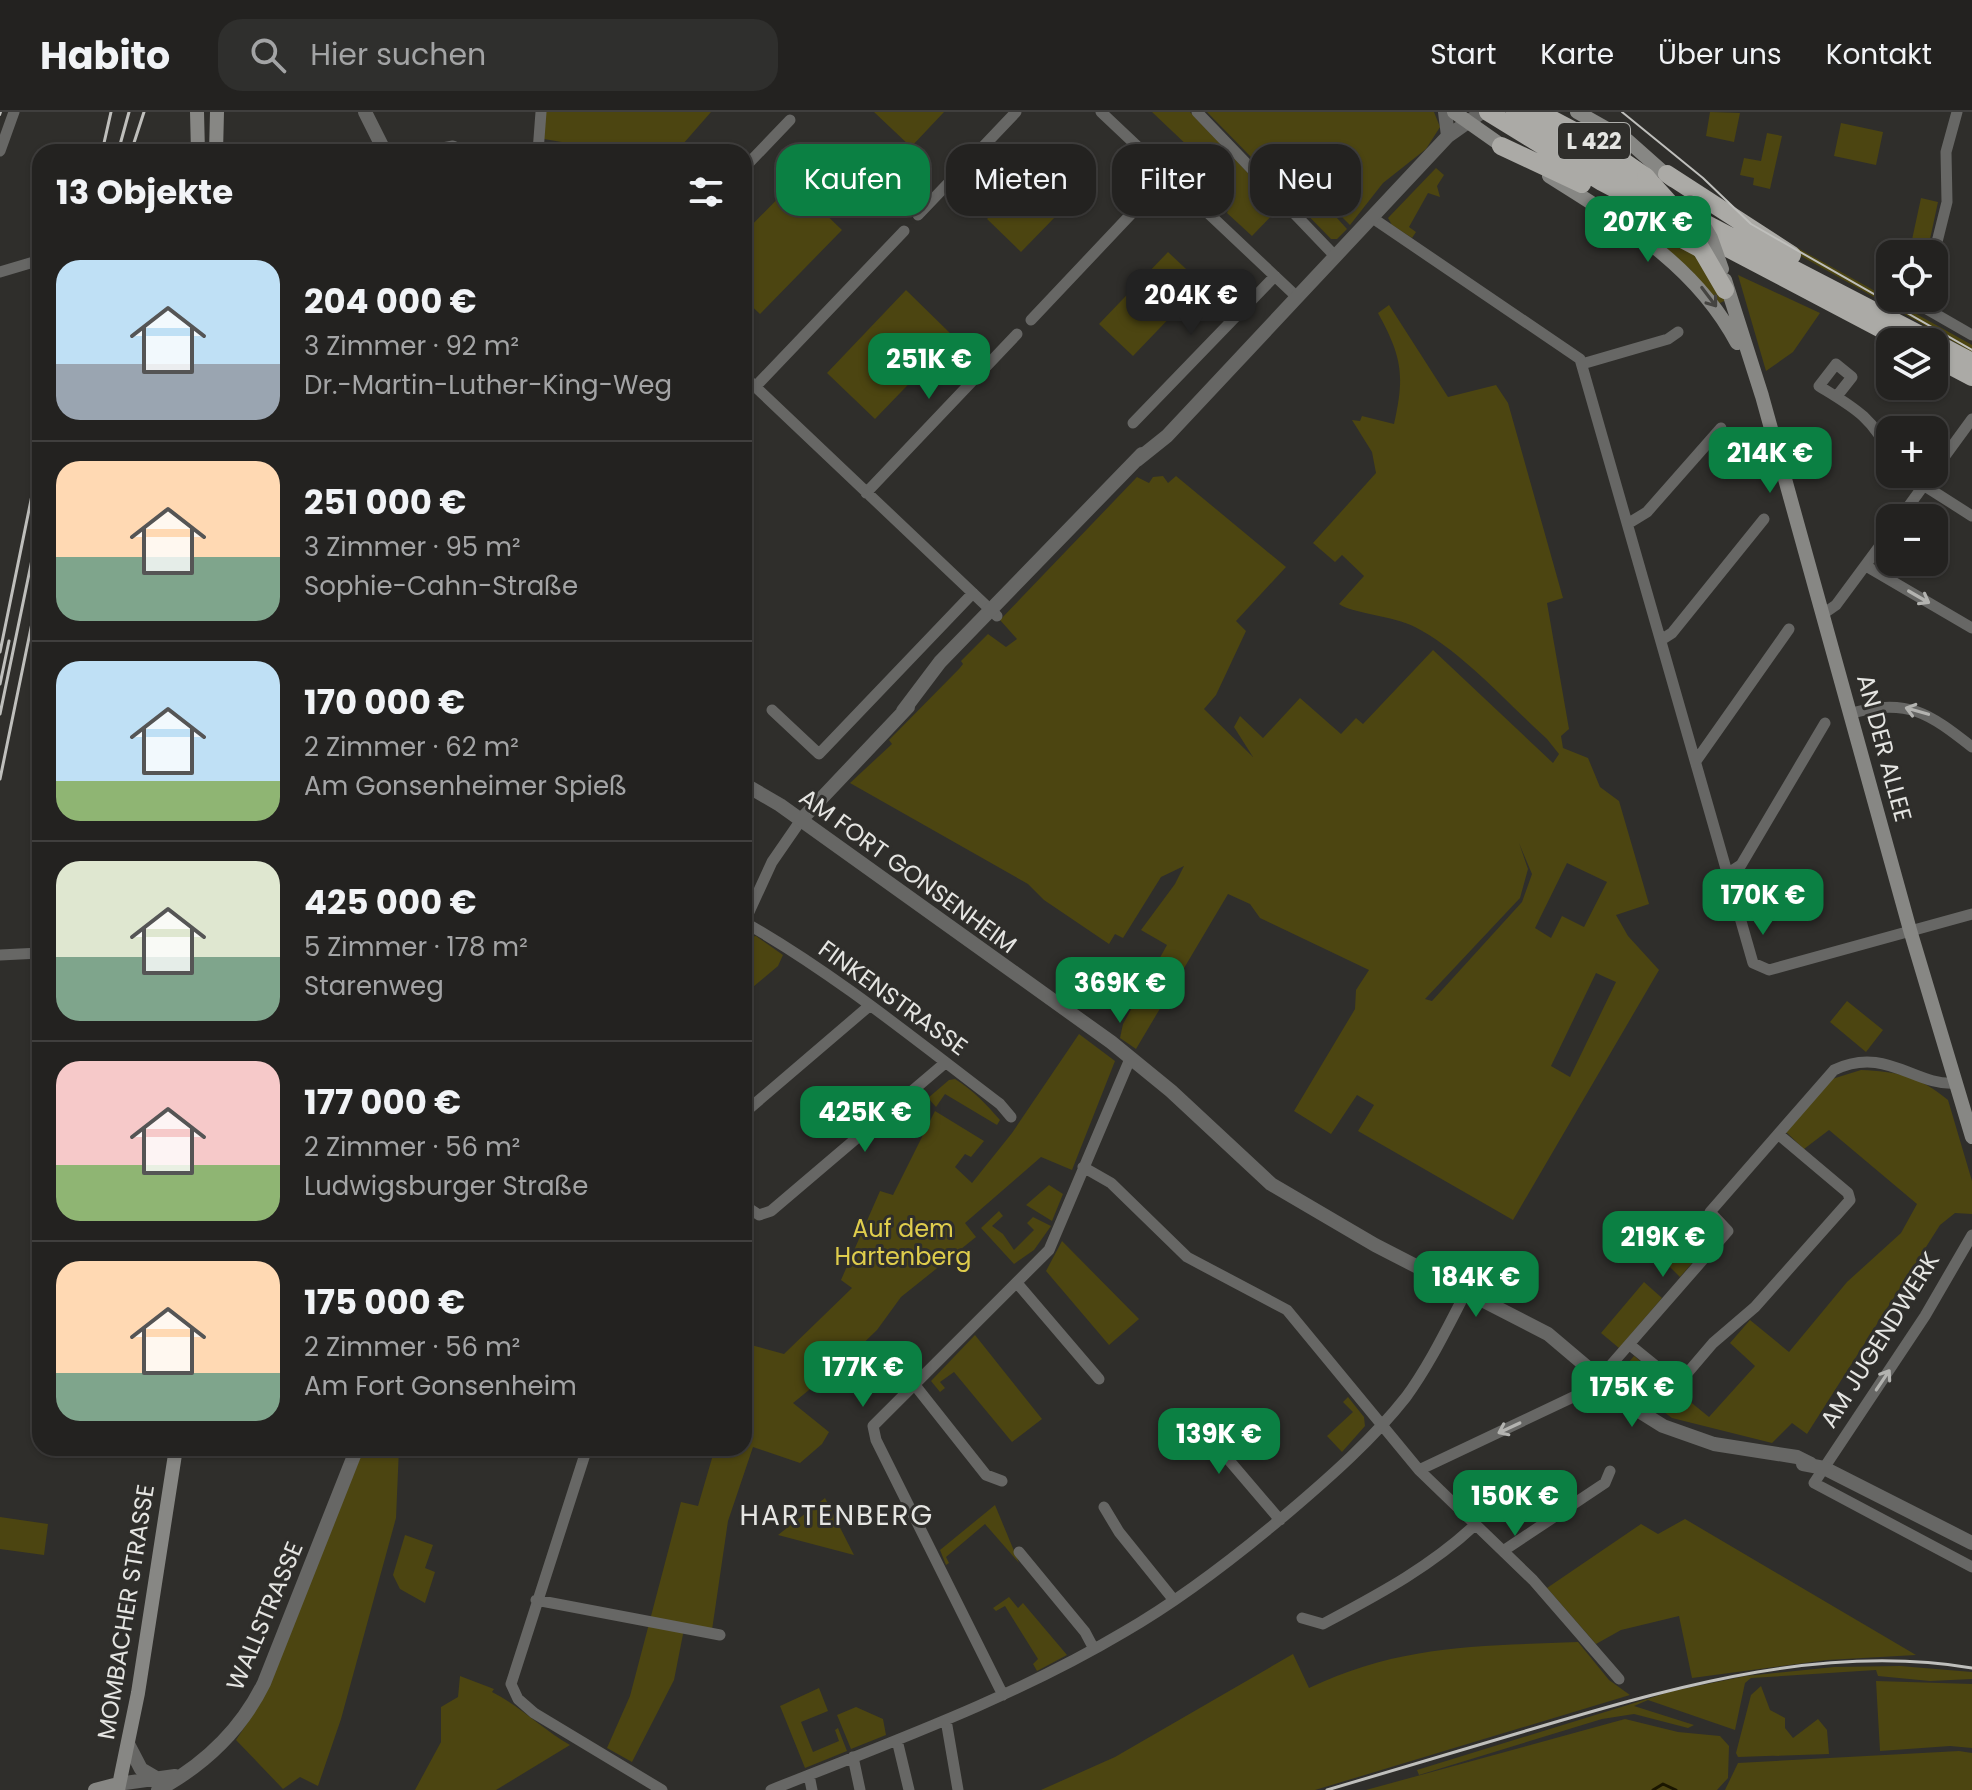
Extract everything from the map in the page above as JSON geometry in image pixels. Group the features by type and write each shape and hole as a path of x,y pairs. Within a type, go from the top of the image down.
{"highway":[{"path":"1515,112 1689,215 1900,328"},
{"name":"L 422","path":"1538,112 1607,149 1646,177 1683,218 1728,294"},
{"path":"1478,117 1879,328"},
{"path":"1501,146 1565,174 1731,265 1788,289 1804,290"},
{"path":"1667,174 1773,245 1921,328"},
{"path":"1948,352 1972,362"},
{"path":"1948,357 1972,377"}],"main road":[{"path":"197,112 198,144"},
{"path":"216,144 217,112"},
{"name":"L 422","path":"1454,112 1478,117 1501,146 1634,231 1680,265 1717,308 1753,371"},
{"path":"1577,112 1627,140 1667,174"},
{"name":"L 422","path":"1667,174 1690,202 1715,248 1753,371"},
{"name":"AN DER ALLEE","path":"1753,371 1852,713 1910,930 1972,1137"},
{"name":"MOMBACHER STRASSE","path":"118,1787 128,1744 175,1456"},
{"path":"95,1790 118,1787"}],"street":[{"path":"0,151 14,112"},
{"path":"365,112 381,144"},
{"path":"539,144 541,112"},
{"path":"930,202 1016,112"},
{"path":"1101,112 1135,144"},
{"path":"1197,112 1335,256"},
{"path":"1445,112 1448,136"},
{"path":"1938,240 1947,202 1946,158 1957,112"},
{"path":"752,905 772,862 801,820 903,711 919,685 994,613 1159,436 1181,419 1448,136 1478,117"},
{"path":"1434,154 1464,133 1478,117"},
{"path":"752,160 790,120"},
{"path":"1031,320 1129,216"},
{"path":"1211,216 1297,297"},
{"path":"1371,217 1569,350 1582,364 1750,958 1760,968 1769,970 1972,914"},
{"path":"755,387 904,231"},
{"path":"0,272 32,262"},
{"path":"1133,423 1275,276"},
{"path":"1938,312 1972,335"},
{"path":"1582,364 1668,339 1678,332"},
{"path":"866,493 1017,334"},
{"path":"752,384 994,613"},
{"path":"1837,396 1876,429"},
{"path":"1948,452 1972,419"},
{"path":"1629,523 1647,512 1721,428"},
{"path":"1924,488 1972,516"},
{"path":"1661,640 1672,633 1764,519"},
{"path":"1823,614 1836,605 1876,552"},
{"path":"1866,566 1972,628"},
{"path":"772,710 819,754 973,593"},
{"path":"1696,761 1789,629"},
{"path":"1852,713 1891,706 1916,709 1936,718 1972,747"},
{"path":"1727,874 1741,865 1825,723"},
{"name":"AM FORT GONSENHEIM","path":"752,789 801,820 1130,1059 1171,1091 1271,1184 1375,1245 1548,1334 1639,1411 1687,1436 1817,1466 1972,1543"},
{"name":"FINKENSTRASSE","path":"752,927 945,1063 1000,1104 1011,1117"},
{"path":"0,955 32,953"},
{"path":"752,1106 868,1007"},
{"path":"1003,1695 876,1440 873,1426 877,1418 1049,1250 1130,1059"},
{"path":"752,1209 764,1215 945,1063"},
{"path":"1419,1470 1583,1393 1601,1378 1728,1231 1710,1212 1827,1076 1841,1067 1891,1065 1939,1084 1956,1083"},
{"path":"1630,1345 1678,1384 1713,1343 1755,1307 1850,1200 1848,1193 1778,1134"},
{"path":"1083,1167 1109,1181 1187,1257 1287,1310 1419,1470 1503,1551 1619,1679"},
{"name":"AM JUGENDWERK","path":"1817,1466 1925,1316 1972,1235"},
{"path":"1017,1283 1099,1379"},
{"path":"771,1790 946,1720 1094,1649 1247,1548 1381,1425 1429,1364 1466,1292"},
{"path":"914,1384 986,1475 1002,1481"},
{"path":"1214,1425 1210,1438 1280,1520"},
{"name":"WALLSTRASSE","path":"118,1787 153,1785 179,1776 230,1736 257,1697 354,1456"},
{"path":"584,1456 511,1677 518,1699 534,1713 662,1790"},
{"path":"1817,1466 1814,1483 1972,1567"},
{"path":"1503,1551 1605,1483 1610,1471"},
{"path":"1104,1507 1119,1532 1173,1599"},
{"path":"1302,1618 1323,1624 1354,1608 1433,1563 1475,1525"},
{"path":"1019,1552 1085,1632 1094,1649"},
{"path":"536,1600 720,1635"},
{"path":"946,1720 958,1790"},
{"path":"897,1740 909,1790"},
{"path":"128,1744 153,1785"},
{"path":"853,1757 860,1790"},
{"path":"809,1775 812,1790"}],"green space":[{"path":"545,112 711,112 683,144 573,144 544,139"},
{"path":"874,112 944,112 914,144 908,144"},
{"path":"1152,112 1190,112 1220,144 1186,144"},
{"path":"1207,112 1434,112 1440,127 1426,149 1383,183 1361,211 1361,144 1250,144 1250,156"},
{"path":"1710,112 1740,113 1734,142 1706,136"},
{"path":"1841,123 1883,132 1876,165 1834,156"},
{"path":"1767,133 1782,136 1770,189 1753,185 1754,178 1740,175 1744,158 1761,161"},
{"path":"1234,158 1250,175 1250,216 1271,216 1252,236 1230,216 1234,216"},
{"path":"1436,168 1444,175 1437,186 1440,197 1428,193 1409,227 1416,232 1412,238 1392,225 1388,218"},
{"path":"1921,198 1938,202 1930,240 1912,240"},
{"path":"776,200 776,216 827,216 842,230 760,314 752,306 752,225"},
{"path":"990,216 1056,216 1021,252 987,219"},
{"path":"1309,216 1339,216 1337,218 1347,229 1337,239 1331,239"},
{"path":"1341,216 1357,216 1350,225"},
{"path":"1625,216 1705,257 1726,300 1718,304 1690,269 1624,219"},
{"path":"1778,237 1876,292 1876,298 1776,242"},
{"path":"1168,252 1202,284 1133,356 1099,324"},
{"path":"1738,275 1820,313 1793,352 1766,371"},
{"path":"906,290 954,337 875,419 827,373"},
{"path":"1389,305 1448,397 1496,385 1508,403 1563,598 1547,603 1569,729 1561,736 1563,748 1588,758 1600,787 1619,801 1649,904 1616,915 1628,936 1659,970 1513,1220 1358,1131 1374,1105 1357,1095 1331,1134 1294,1111 1355,1009 1356,990 1369,970 1260,918 1250,904 1228,894 1136,1049 1120,1038 1123,1024 1167,945 1141,930 1175,884 1184,866 1161,877 1123,938 1115,934 1109,944 1044,900 1028,884 850,783 892,744 889,740 959,669 963,664 961,661 988,634 1006,647 1017,639 1000,620 1137,477 1149,483 1153,477 1163,476 1168,483 1176,476 1286,567 1236,621 1246,631 1216,695 1204,709 1253,757 1234,727 1240,716 1263,738 1300,698 1341,734 1356,718 1363,724 1433,650 1553,763 1559,754 1547,739 1484,679 1433,637 1406,623 1339,604 1364,576 1342,555 1335,562 1313,543 1376,473 1372,452 1352,420 1360,421 1362,416 1394,424 1400,392 1399,367 1392,342 1378,313","holes":["1519,843 1532,874 1522,902 1432,1001 1425,999 1520,898 1528,869","1567,863 1607,882 1584,927 1562,916 1551,938 1535,928","1596,973 1616,982 1570,1077 1551,1066"]},
{"path":"1901,312 1913,312 1941,328 1929,328"},
{"path":"1948,332 1972,345 1972,352 1948,339"},
{"path":"756,936 783,955 778,966 752,988 752,937"},
{"path":"1847,1001 1883,1030 1866,1052 1830,1022"},
{"name":"Auf dem Hartenberg","path":"1079,1034 1115,1061 1072,1170 1041,1157 965,1223 976,1237 901,1297 877,1330 793,1403 829,1432 822,1444 800,1463 753,1447 752,1450 752,1345 784,1354 852,1288 841,1280 880,1191 893,1195 935,1111 984,1141 971,1157 965,1154 955,1167 972,1183 1012,1133"},
{"path":"1861,1070 1908,1077 1948,1100 1972,1181 1972,1214 1955,1213 1940,1225 1807,1434 1792,1423 1772,1443 1672,1418 1616,1377 1634,1356 1709,1417 1755,1366 1730,1343 1750,1320 1789,1352 1847,1282 1901,1233 1917,1204 1829,1130 1804,1149 1786,1132 1832,1079"},
{"path":"955,1079 990,1109 1000,1120 997,1125 945,1094 936,1107 928,1098 949,1080"},
{"path":"1049,1185 1063,1194 1052,1221 1026,1205"},
{"path":"999,1211 1003,1216 992,1226 1003,1234 1014,1250 1034,1230 1027,1223 1033,1217 1051,1226 1034,1250 1014,1264 981,1228"},
{"path":"1698,1223 1715,1237 1680,1277 1663,1260"},
{"path":"1062,1241 1139,1319 1109,1345 1046,1271"},
{"path":"1644,1282 1662,1298 1619,1348 1601,1333"},
{"path":"975,1335 1042,1419 1012,1442 954,1372 940,1382 945,1388 940,1392 931,1381"},
{"path":"1348,1397 1364,1417 1365,1426 1342,1452 1327,1436 1353,1412 1343,1402"},
{"path":"361,1456 399,1456 396,1518 341,1719 318,1786 300,1777 283,1789 236,1740 261,1702"},
{"name":"Auf dem Hartenberg","path":"713,1456 750,1456 728,1521 712,1630 685,1624 674,1680 632,1762 607,1748 630,1696 681,1502 698,1506"},
{"path":"825,1498 854,1555 778,1535"},
{"path":"995,1505 1019,1563 985,1524 946,1557 949,1563 946,1565 940,1550"},
{"path":"0,1517 48,1524 44,1555 0,1549"},
{"path":"1685,1519 1916,1655 1827,1660 1692,1678 1679,1616 1621,1630 1596,1644 1547,1588 1641,1524 1658,1534"},
{"path":"405,1535 433,1545 425,1568 435,1572 425,1603 400,1589 393,1575"},
{"path":"1009,1597 1018,1608 1023,1603 1067,1655 1037,1671 1033,1664 1038,1659 1005,1606 996,1611 993,1608"},
{"path":"1578,1642 1609,1680 1630,1695 1315,1790 1041,1790 1115,1757 1293,1654 1309,1688 1376,1663 1409,1655 1474,1647"},
{"path":"1900,1666 1972,1672 1972,1679 1930,1681 1878,1676 1876,1670 1751,1678 1745,1683 1735,1730 1648,1700 1634,1706 1694,1725 1688,1728 1634,1714 1602,1719 1419,1775 1417,1770 1673,1691 1746,1676 1834,1667"},
{"path":"460,1676 494,1689 492,1692 570,1745 496,1790 415,1790 441,1742 441,1707 458,1697"},
{"path":"1876,1681 1972,1684 1972,1748 1950,1746 1880,1751"},
{"path":"1761,1686 1770,1710 1785,1718 1785,1728 1793,1738 1818,1719 1827,1730 1829,1754 1738,1757 1736,1753 1751,1695"},
{"path":"819,1688 828,1711 801,1722 813,1752 839,1741 835,1730 838,1728 847,1751 805,1768 780,1706"},
{"path":"856,1707 883,1719 886,1735 851,1749 837,1715"},
{"path":"1625,1719 1678,1732 1720,1736 1729,1746 1728,1778 1717,1790 1366,1790"},
{"path":"1959,1751 1972,1753 1972,1790 1725,1790 1738,1763"}],"waterway":[{"path":"1653,1790 1663,1784 1676,1790"}],"tram line":[{"path":"1622,112 1703,178 1751,224 1972,350"}],"railway":[{"path":"104,144 111,112"},
{"path":"120,144 129,112"},
{"path":"134,144 144,112"},
{"path":"0,652 32,495"},
{"path":"0,714 32,560"},
{"path":"0,779 32,623"},
{"path":"0,684 9,641"},
{"path":"1327,1790 1600,1709 1705,1682 1758,1672 1864,1661 1918,1662 1972,1668"}],"district":[{"name":"HARTENBERG","path":"837,1515"}]}
